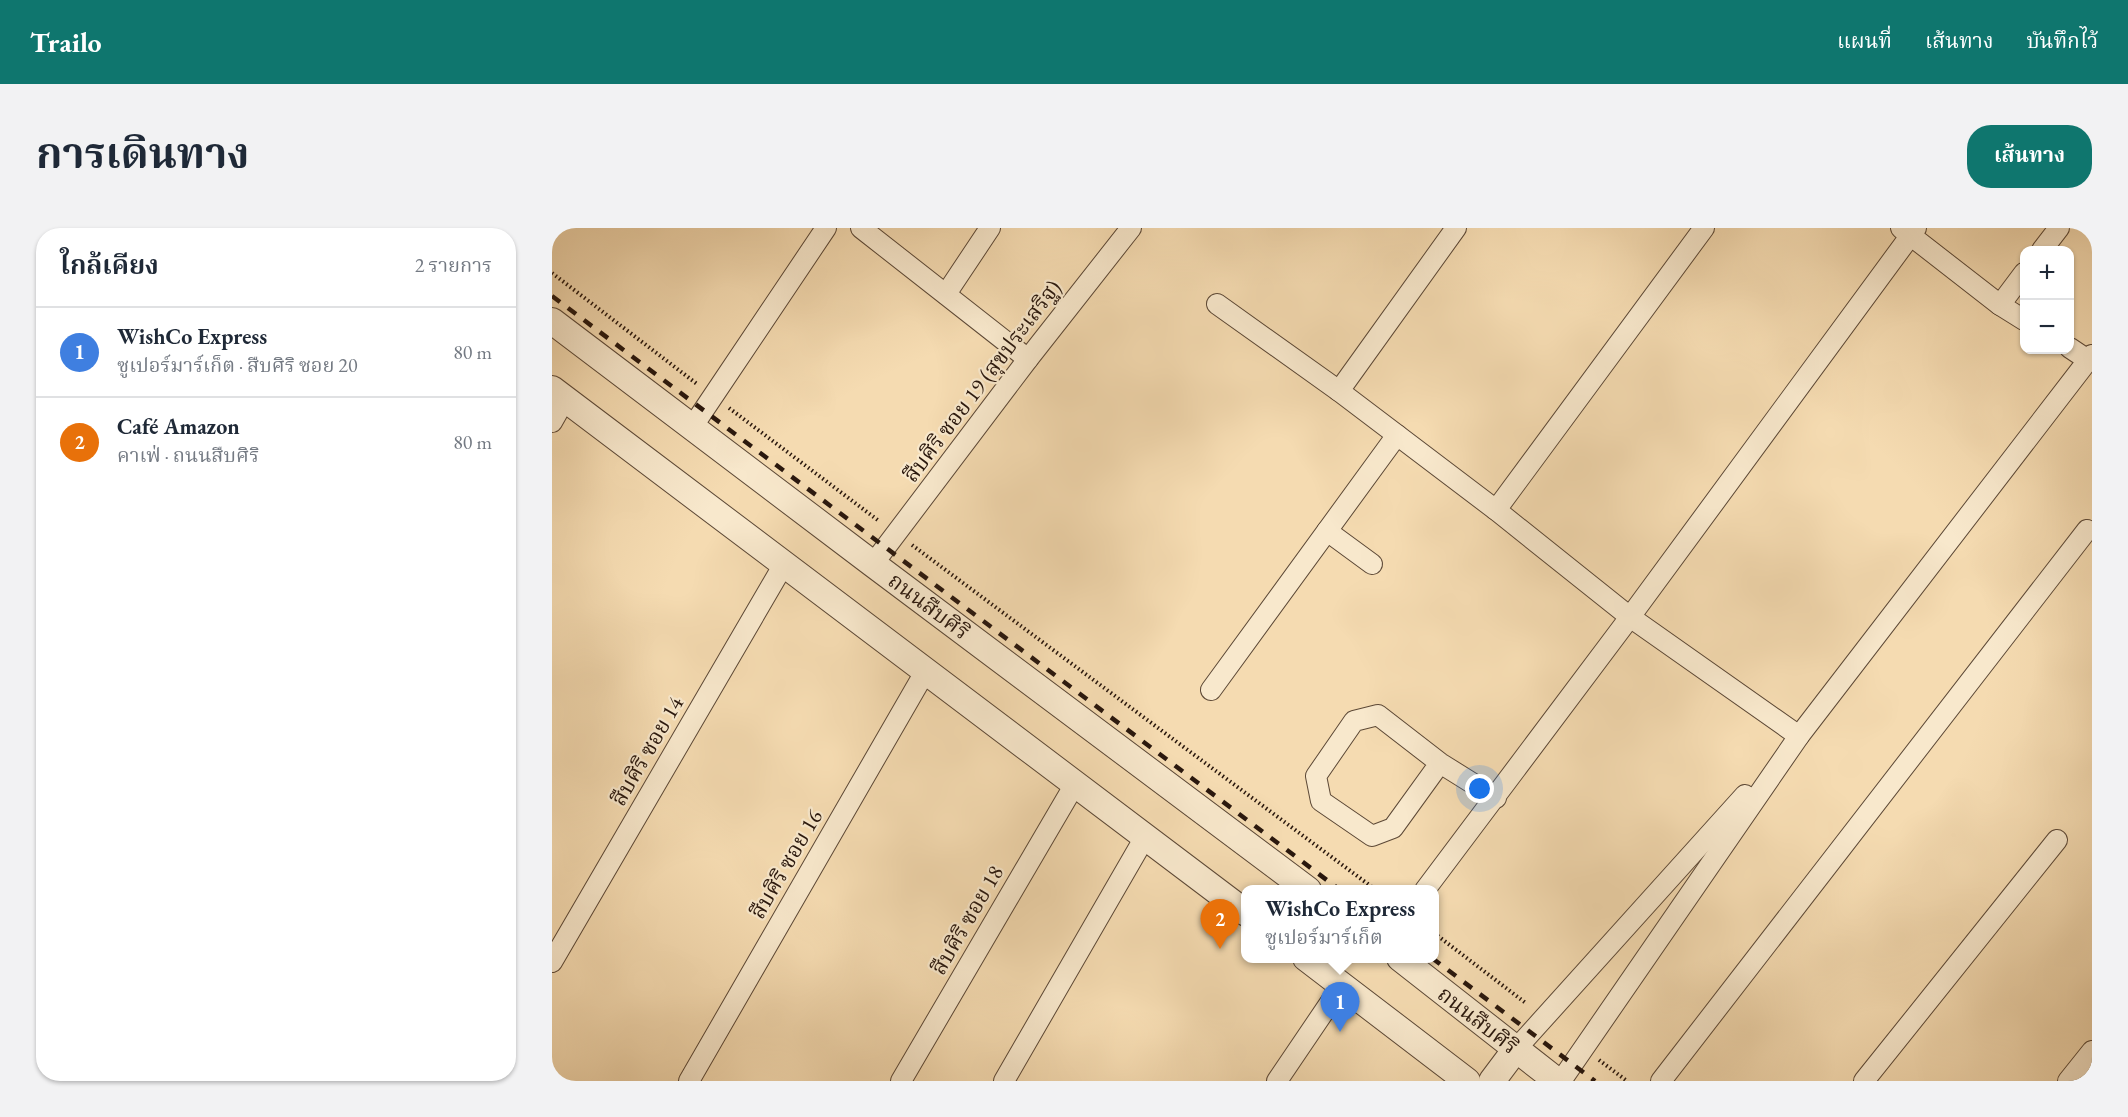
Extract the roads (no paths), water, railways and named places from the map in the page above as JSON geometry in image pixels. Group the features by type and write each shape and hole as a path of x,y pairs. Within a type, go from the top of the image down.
{"street":[{"path":"693,426 826,228"},
{"path":"861,228 1028,359"},
{"path":"946,294 990,228"},
{"name":"สืบศิริ ซอย 19 (สุขประเสริฐ)","path":"873,564 1028,359 1131,228"},
{"path":"1339,391 1456,228"},
{"path":"1496,510 1704,228"},
{"path":"2045,246 2059,228"},
{"path":"1429,885 1630,617 1909,230 2000,305 2020,317"},
{"path":"2000,305 2020,279"},
{"path":"1216,304 1339,391 1496,510 1630,617 1799,736"},
{"name":"ถนนสืบศิริ","path":"552,321 1301,885"},
{"path":"1559,1081 1799,736 2090,357 2074,350"},
{"path":"552,422 559,394 1241,910"},
{"path":"1211,690 1397,435"},
{"path":"1327,531 1372,564"},
{"path":"1661,1081 2087,531"},
{"name":"สืบศิริ ซอย 14","path":"552,962 784,564"},
{"name":"สืบศิริ ซอย 16","path":"689,1081 925,672"},
{"path":"1440,763 1393,828 1372,836 1321,801 1316,776 1354,721 1378,715 1440,763 1496,798"},
{"path":"1492,1081 1516,1049 1799,736"},
{"name":"สืบศิริ ซอย 18","path":"901,1081 1075,784"},
{"path":"1004,1081 1145,837"},
{"path":"1864,1081 2057,840"},
{"path":"1313,963 1467,1081"},
{"name":"ถนนสืบศิริ","path":"1406,963 1559,1081"},
{"path":"1277,1081 1342,985"},
{"path":"2068,1081 2092,1051"}],"railway":[{"path":"552,296 1333,885"},
{"path":"1439,963 1595,1081"}],"place":[{"name":"Café Amazon","path":"1220,949"},
{"name":"WishCo Express","path":"1340,1032"}]}
